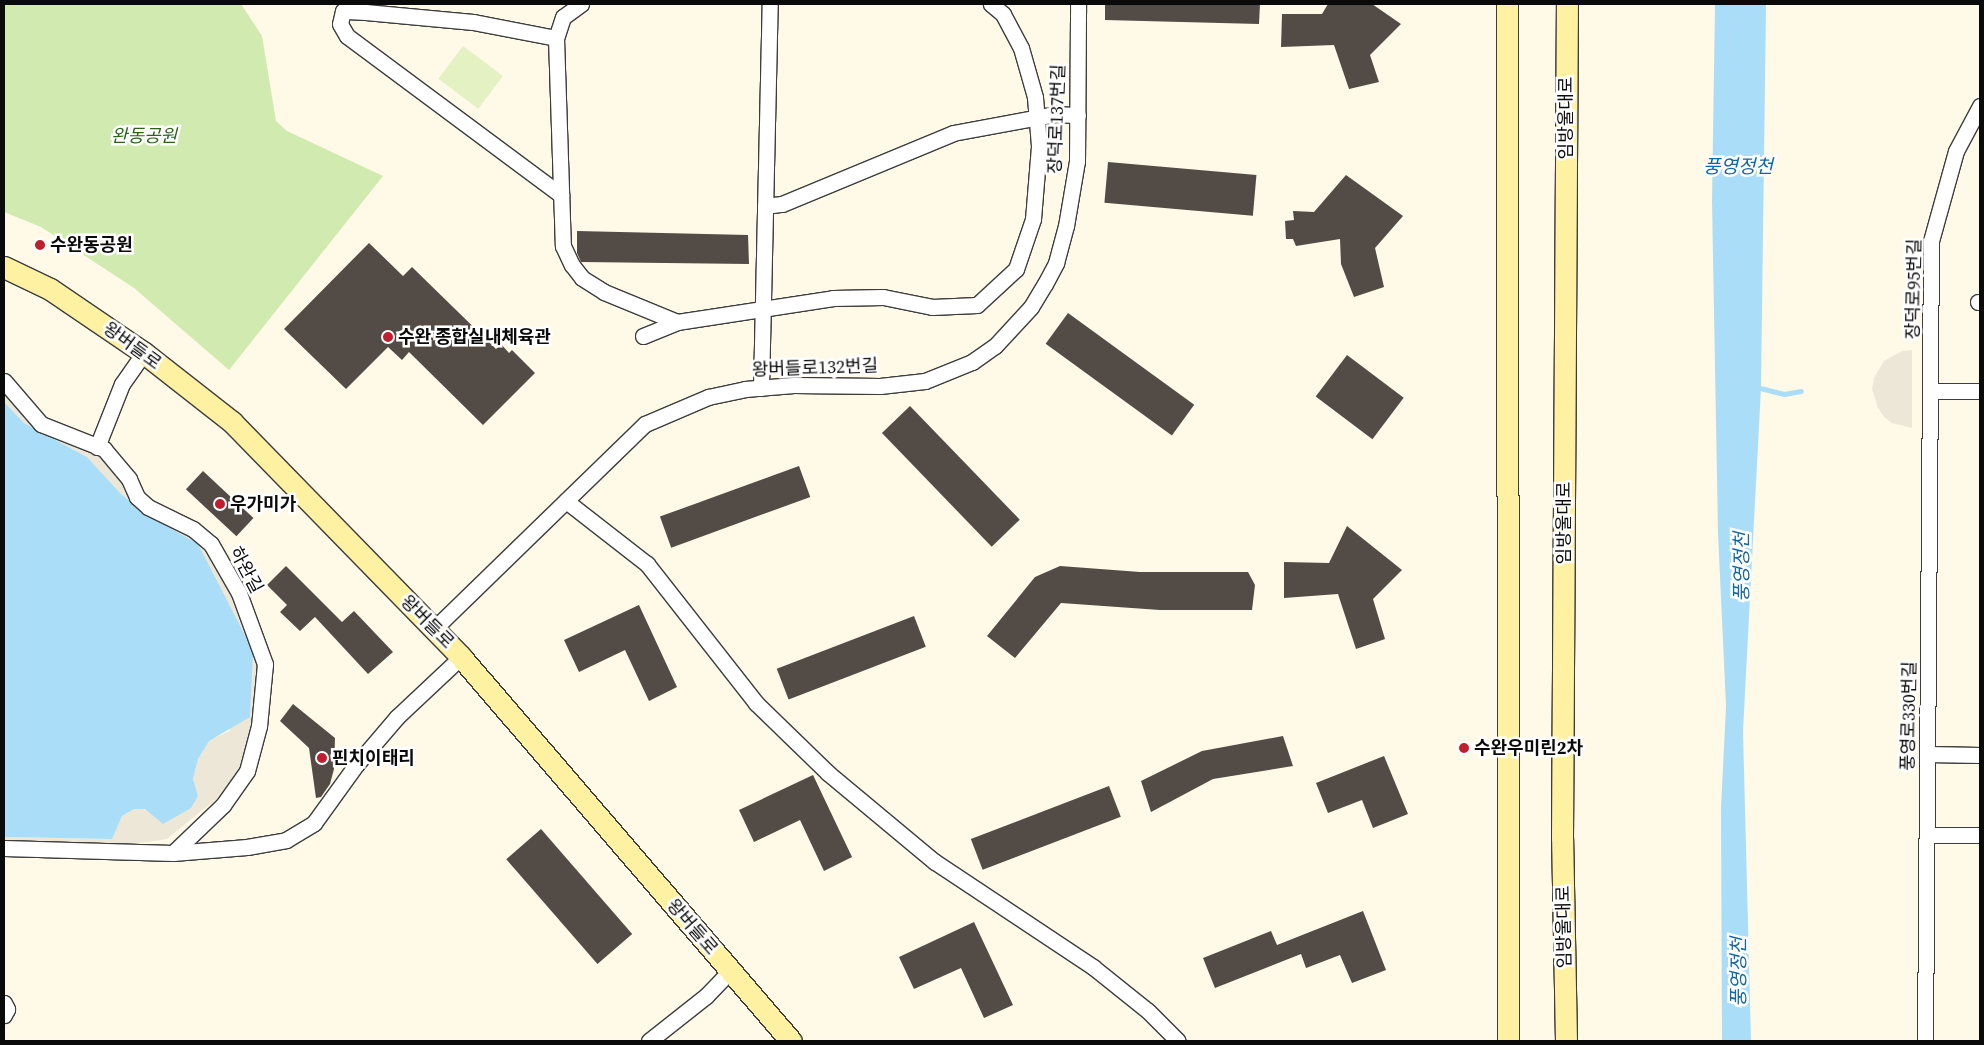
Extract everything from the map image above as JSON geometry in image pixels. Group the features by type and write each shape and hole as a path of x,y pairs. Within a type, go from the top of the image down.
{"main road":[{"path":"1507,4 1508,1041"},
{"name":"임방울대로","path":"1566,1041 1562,838 1567,4"},
{"name":"왕버들로","path":"4,267 50,289 144,353 232,422 461,657 791,1041"}],"street":[{"path":"581,4 563,17 556,38 563,246 572,265 582,278 604,292 677,322"},
{"path":"761,388 770,4"},
{"path":"643,336 677,322 833,298 883,297 932,307 977,305 1016,269 1033,219 1039,146 1035,97 1021,48 1003,14 991,4"},
{"name":"장덕로137번길","path":"1056,263 1077,161 1078,4"},
{"path":"556,38 473,22 374,12 343,11 340,24 347,36 561,195"},
{"name":"장덕로95번길","path":"1932,391 1931,241 1956,151 1980,108"},
{"path":"766,206 782,204 953,133 1056,114 1078,116"},
{"name":"왕버들로132번길","path":"434,629 645,424 708,397 761,388 880,386 926,381 964,365 995,346 1030,307 1056,263"},
{"path":"97,446 122,384 144,353"},
{"name":"하완길","path":"4,381 41,424 104,449 129,479 137,497 148,507 193,529 211,544 239,593 265,664 259,726 246,771 223,805 173,852"},
{"path":"1932,391 1980,391"},
{"name":"풍영로330번길","path":"1925,1041 1932,391"},
{"path":"566,501 646,564 756,703 828,773 935,862 1093,967 1148,1011 1178,1041"},
{"path":"4,848 173,852 247,847 286,840 303,832 314,823 356,765 397,717 461,657"},
{"path":"1928,754 1980,754"},
{"path":"1927,835 1980,834"},
{"path":"649,1041 706,996 730,971"},
{"path":"4,1003 7,1009 4,1015"}],"green space":[{"name":"완동공원","path":"4,4 241,4 262,36 276,121 287,131 383,176 229,370 134,288 41,227 4,212"},
{"path":"463,46 503,76 478,109 438,79"}],"shaded area":[{"path":"1912,350 1912,428 1892,423 1884,417 1878,408 1872,389 1874,378 1884,361 1902,351"},
{"path":"4,391 39,427 101,456 205,545 232,594 263,663 246,761 226,791 167,839 119,846 5,843 4,837 111,839 122,816 134,809 144,809 156,815 198,796 193,779 198,759 209,740 230,731 198,544 146,514 121,494 87,457 24,423 4,402"}],"water":[{"name":"풍영정천","path":"1715,4 1766,4 1761,388 1743,731 1751,1041 1722,1041 1721,808 1726,706 1718,533 1712,202"},
{"path":"4,402 24,423 87,457 121,494 146,514 198,544 253,651 250,717 209,741 198,759 193,779 198,796 191,808 163,824 145,809 134,809 122,816 112,839 4,837"}],"building":[{"path":"1105,4 1260,4 1259,24 1105,20"},
{"path":"1328,4 1372,4 1401,24 1370,55 1379,82 1349,89 1334,45 1281,47 1282,14 1322,14"},
{"path":"1108,162 1256,175 1253,216 1104,203"},
{"path":"1346,175 1403,216 1375,248 1384,287 1354,297 1341,264 1340,239 1296,246 1293,239 1286,239 1285,221 1294,220 1293,211 1314,212"},
{"path":"577,231 748,235 749,264 581,262 577,253"},
{"name":"수완 종합실내체육관","path":"369,243 403,276 412,267 496,349 501,344 509,353 512,350 535,373 483,425 409,352 402,360 388,347 346,389 284,329"},
{"path":"1068,313 1194,405 1172,435 1046,344"},
{"path":"1347,355 1404,398 1372,439 1316,397"},
{"path":"910,406 1020,520 992,547 882,433"},
{"path":"799,466 810,497 671,548 660,517"},
{"name":"우가미가","path":"203,471 253,518 236,536 186,489"},
{"path":"1347,526 1402,570 1373,599 1385,639 1356,649 1338,594 1284,598 1284,562 1329,563"},
{"path":"286,566 342,622 354,611 393,652 368,674 315,617 300,631 280,612 287,605 267,585"},
{"path":"1060,566 1140,572 1248,572 1255,585 1252,610 1160,610 1061,603 1015,658 987,636 1035,577"},
{"path":"639,605 677,687 649,701 625,650 579,672 564,640"},
{"path":"914,616 926,647 789,699 777,669"},
{"name":"핀치이태리","path":"293,704 335,738 334,769 330,784 321,797 316,798 309,748 280,721"},
{"path":"1283,736 1293,766 1213,779 1151,812 1141,781 1202,751"},
{"path":"1384,756 1408,814 1373,828 1362,800 1328,813 1316,783"},
{"path":"813,775 852,857 824,871 800,820 754,842 739,810"},
{"path":"1109,786 1121,817 983,870 971,839"},
{"path":"541,829 632,934 597,964 506,859"},
{"path":"1363,911 1386,970 1352,983 1340,955 1306,968 1301,954 1215,988 1203,958 1271,931 1277,945"},
{"path":"974,922 1013,1005 984,1018 961,968 914,989 899,957"}],"waterway":[{"path":"1756,387 1784,394 1801,391"}],"place":[{"name":"수완동공원","path":"40,245"},
{"name":"수완 종합실내체육관","path":"388,337"},
{"name":"우가미가","path":"220,504"},
{"name":"수완우미린2차","path":"1464,748"},
{"name":"핀치이태리","path":"322,758"}]}
